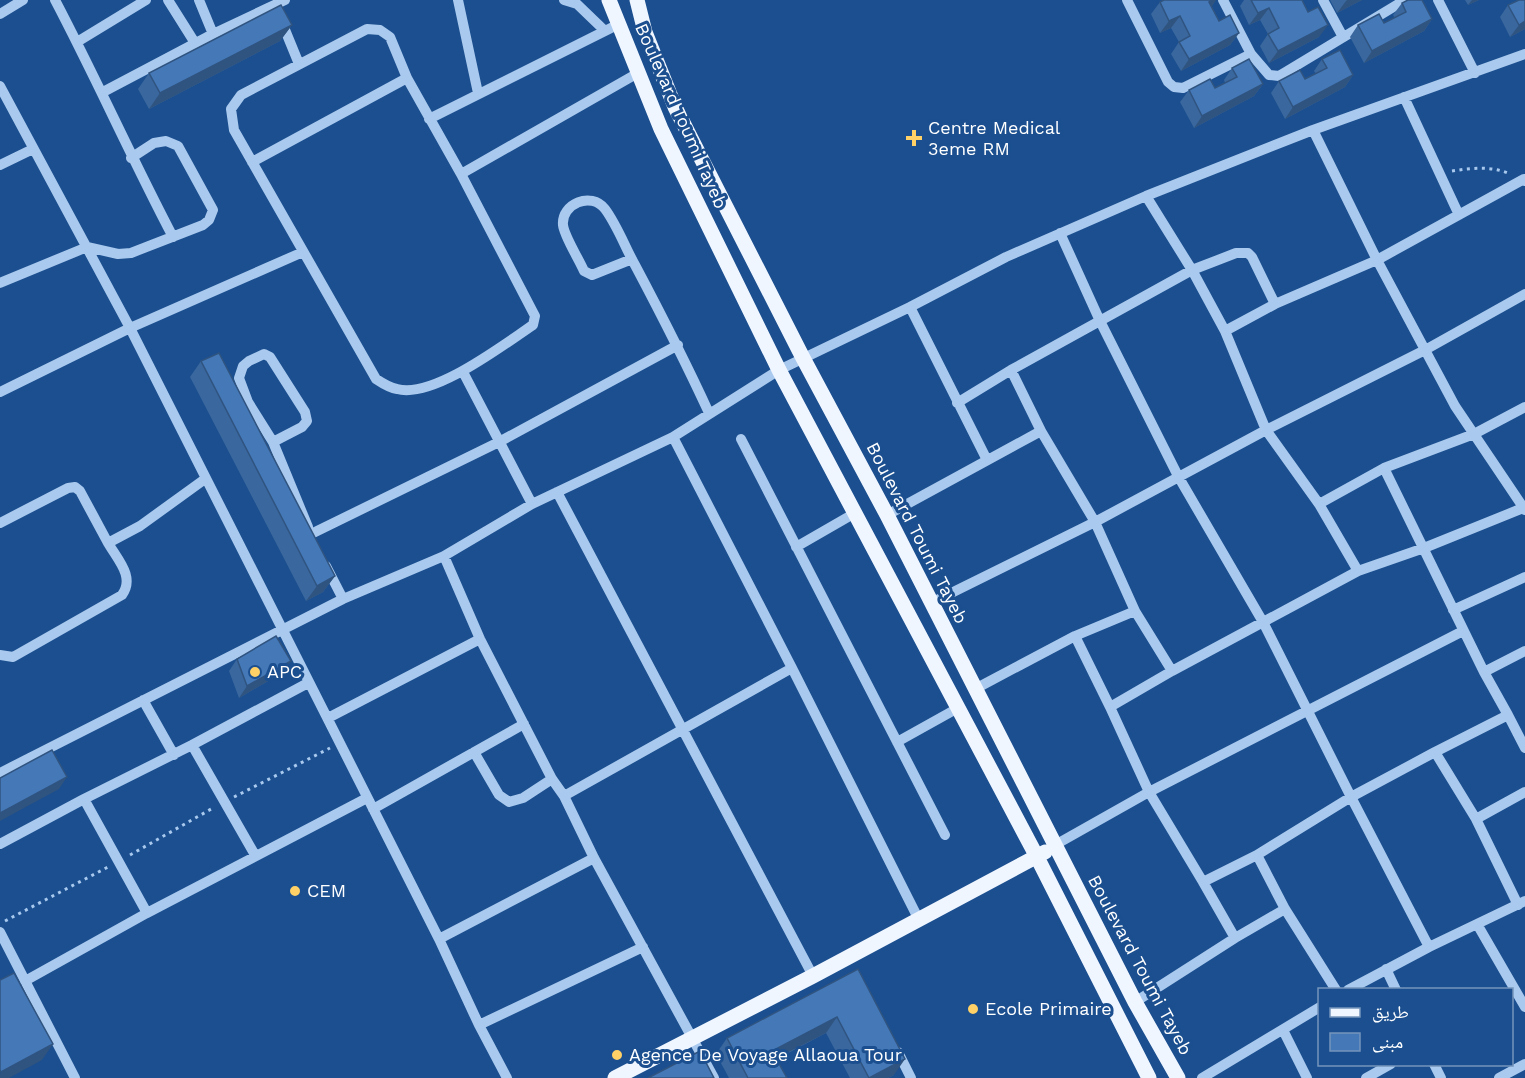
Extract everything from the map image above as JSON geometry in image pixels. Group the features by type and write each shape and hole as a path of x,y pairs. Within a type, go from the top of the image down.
{"main road":[{"name":"Boulevard Toumi Tayeb","path":"609,0 662,129 779,370 1037,858 1149,1078"},
{"name":"Boulevard Toumi Tayeb","path":"637,0 645,32 675,106 1135,1002 1178,1078"},
{"path":"615,1078 813,976 850,962 919,920 1037,858 1055,845"}],"street":[{"path":"0,15 23,0"},
{"path":"55,0 103,92 131,158 173,237"},
{"path":"77,42 146,0"},
{"path":"168,0 195,43"},
{"path":"199,0 213,34"},
{"path":"458,0 478,93"},
{"path":"564,0 577,4 604,30"},
{"path":"1127,0 1168,82 1174,87 1183,87 1251,54"},
{"path":"1223,0 1251,54 1269,75 1279,76 1406,0"},
{"path":"1323,0 1344,37"},
{"path":"1438,0 1475,73"},
{"path":"103,92 277,2 299,64"},
{"path":"429,119 619,24"},
{"path":"367,29 380,30 390,37 407,78 461,174 535,316 532,326 463,372 419,389 398,390 376,379 234,130 231,109 241,95 367,29"},
{"path":"0,773 343,599 444,556 532,504 673,437 779,370 910,307 1006,257 1146,196 1313,130 1525,54"},
{"path":"461,174 638,73"},
{"path":"252,162 407,78"},
{"path":"0,86 130,328 507,1078"},
{"path":"1404,97 1459,215"},
{"path":"1110,707 1358,571 1524,509 1455,406 1377,260 1313,130"},
{"path":"0,283 87,248 118,255 131,253 203,225 209,220 213,210 178,146 166,141 154,143 131,158"},
{"path":"0,165 33,149"},
{"path":"1225,331 1275,304 1377,260 1524,180"},
{"path":"1146,196 1192,270 1225,331 1266,430 1319,504 1358,571"},
{"path":"632,259 592,275 584,271 562,226 564,215 571,207 588,199 597,201 605,209 632,259 678,345 709,413"},
{"path":"1060,233 1100,321 1178,476 1263,622 1350,797 1429,947"},
{"path":"0,392 130,328 303,252"},
{"path":"957,403 1011,370 1192,270 1236,253 1248,253 1252,257 1275,304"},
{"path":"931,603 1095,522 1266,430 1425,350 1525,294"},
{"path":"910,307 987,460"},
{"path":"315,544 678,345"},
{"path":"273,442 302,427 307,420 305,412 270,357 264,354 256,356 243,366 239,378 248,402 273,442 315,544 343,599"},
{"path":"1011,370 1041,431 1095,522 1135,610 1172,671"},
{"path":"463,372 532,504"},
{"path":"1319,504 1384,468 1474,434 1525,407"},
{"path":"887,515 1041,431"},
{"path":"673,437 919,920"},
{"path":"741,439 945,835"},
{"path":"1384,468 1463,631 1525,748"},
{"path":"108,543 140,526 205,479"},
{"path":"0,523 68,488 75,487 80,490 129,579 122,595 13,657 0,655"},
{"path":"557,492 813,976"},
{"path":"796,547 855,513"},
{"path":"444,556 480,639 552,779 564,796 594,858 714,1078"},
{"path":"1453,609 1525,577"},
{"path":"975,689 1075,636 1135,610"},
{"path":"1055,845 1149,792 1463,631"},
{"path":"1075,636 1149,792 1234,938"},
{"path":"328,718 480,639"},
{"path":"1484,672 1525,651"},
{"path":"564,796 792,668"},
{"path":"0,844 84,799 192,746 308,683"},
{"path":"143,700 174,755"},
{"path":"897,742 958,708"},
{"path":"1203,882 1257,855 1350,797 1508,715"},
{"path":"373,809 524,724"},
{"path":"192,746 255,855"},
{"path":"474,752 499,795 509,802 523,798 552,779"},
{"path":"1352,988 1429,947 1521,903 1476,819 1435,752"},
{"path":"1476,819 1525,792"},
{"path":"25,981 255,855 367,798"},
{"path":"84,799 147,913"},
{"path":"1257,855 1285,909 1335,988"},
{"path":"439,939 594,858"},
{"path":"1135,1002 1234,938 1285,909"},
{"path":"1477,924 1525,1007"},
{"path":"0,932 5,953 25,981 75,1078"},
{"path":"479,1025 643,947"},
{"path":"1386,969 1395,988"},
{"path":"1202,1078 1318,1007"},
{"path":"1283,1030 1307,1078"},
{"path":"895,1047 911,1078"},
{"path":"1499,1078 1525,1064"},
{"path":"1366,1078 1389,1066"}],"path":[{"path":"1439,173 1469,168 1501,170 1524,180"},
{"path":"0,924 224,802 340,744"}],"building":[{"path":"1164,0 1213,0 1209,2 1219,21 1230,15 1239,33 1189,59 1179,42 1190,36 1180,16 1169,21 1160,2"},
{"path":"1251,0 1302,0 1308,12 1318,7 1328,25 1278,51 1268,34 1279,28 1269,8 1258,13"},
{"path":"1408,0 1422,0 1432,19 1372,51 1358,25 1379,14 1384,23 1406,12 1402,3"},
{"path":"1525,0 1525,21 1519,25 1508,5"},
{"path":"281,5 292,25 160,93 149,73"},
{"path":"1340,50 1353,75 1293,107 1279,81 1300,70 1305,79 1327,68 1322,59"},
{"path":"1249,59 1263,84 1202,116 1189,90 1210,79 1215,88 1237,77 1232,68"},
{"path":"219,353 335,576 317,586 201,361"},
{"path":"276,636 291,661 247,686 237,659"},
{"path":"52,750 67,777 0,813 0,778"},
{"path":"858,969 905,1059 869,1078 837,1017 772,1051 787,1078 748,1078 727,1038"},
{"path":"14,973 53,1044 1,1072 0,980"},
{"path":"700,1051 714,1078 648,1078"}],"place":[{"name":"Centre Medical 3eme RM","path":"914,138"},
{"name":"APC","path":"255,672"},
{"name":"CEM","path":"295,891"},
{"name":"Ecole Primaire","path":"973,1009"},
{"name":"Agence De Voyage Allaoua Tour","path":"617,1055"}]}
